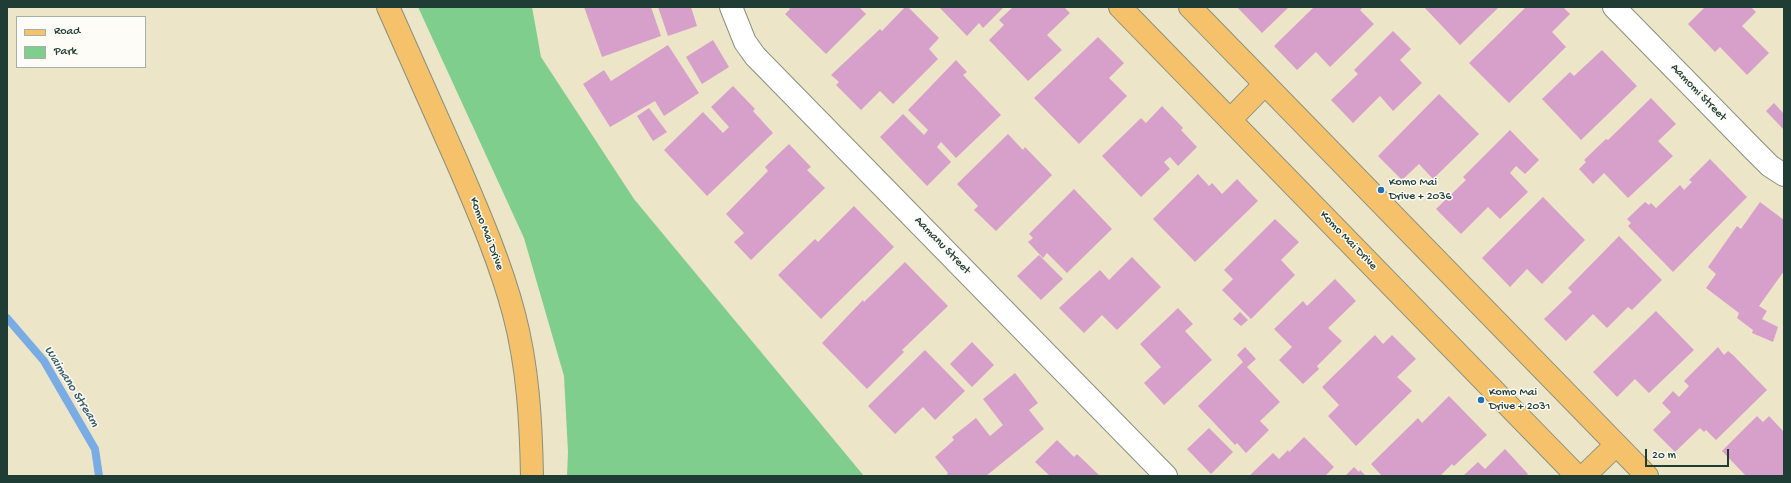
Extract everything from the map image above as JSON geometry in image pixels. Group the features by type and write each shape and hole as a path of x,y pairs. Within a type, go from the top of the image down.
{"main road":[{"name":"Komo Mai Drive","path":"388,7 495,252 512,308 524,366 531,424 532,476"},
{"name":"Komo Mai Drive","path":"1120,7 1577,476"},
{"path":"1190,7 1647,476"},
{"path":"1230,120 1265,84"},
{"path":"1584,476 1616,445"}],"street":[{"name":"Aamanu Street","path":"731,7 745,42 755,56 1166,476"},
{"name":"Aamomi Street","path":"1614,7 1770,166 1784,175"}],"green space":[{"path":"418,7 532,7 541,57 634,199 864,476 567,476 568,452 564,376 524,238"}],"building":[{"path":"584,7 651,7 661,36 602,57"},
{"path":"658,7 691,7 697,26 668,36"},
{"path":"788,7 859,7 866,14 826,54 785,14 790,9"},
{"path":"905,7 908,7 939,38 929,49 938,59 893,104 880,91 861,110 836,85 839,82 831,75 880,29 882,31"},
{"path":"939,7 1004,7 983,28 979,23 967,36"},
{"path":"1013,7 1064,7 1070,13 1047,35 1062,50 1028,81 989,40 1004,25 999,20"},
{"path":"1237,7 1289,7 1262,33"},
{"path":"1314,7 1363,7 1360,10 1374,24 1330,67 1316,52 1297,70 1274,46"},
{"path":"1424,7 1499,7 1460,45"},
{"path":"1526,7 1563,7 1570,14 1552,32 1566,47 1509,103 1469,63"},
{"path":"1705,7 1751,7 1756,12 1742,26 1769,53 1747,75 1720,47 1715,52 1688,24"},
{"path":"1393,31 1411,49 1400,60 1422,83 1393,111 1380,96 1353,123 1331,100 1358,74 1354,70"},
{"path":"1098,37 1124,63 1109,78 1127,96 1079,144 1034,98"},
{"path":"713,40 729,67 702,84 686,57"},
{"path":"668,45 699,93 664,116 655,101 610,127 583,84 604,70 611,81"},
{"path":"1602,50 1637,86 1581,140 1542,99 1570,72 1574,76"},
{"path":"956,60 967,72 963,75 1001,115 956,158 941,142 937,147 951,162 927,186 880,137 903,114 924,135 928,130 908,110"},
{"path":"733,86 755,109 753,111 773,133 707,196 664,150 703,112 723,133 729,127 711,107"},
{"path":"1439,94 1479,134 1433,179 1419,164 1402,180 1378,156"},
{"path":"1651,98 1676,124 1658,141 1673,156 1628,198 1604,173 1593,184 1579,169 1586,162 1584,160 1606,139 1608,140"},
{"path":"1774,103 1784,114 1784,130 1766,111"},
{"path":"1162,106 1183,128 1181,130 1197,147 1178,166 1170,157 1164,162 1170,169 1141,197 1102,156 1141,118 1146,123"},
{"path":"649,108 667,132 653,141 637,116"},
{"path":"1510,130 1539,160 1525,174 1516,166 1510,173 1528,192 1500,219 1488,207 1461,234 1436,209 1466,180 1463,177"},
{"path":"1008,134 1023,150 1025,147 1052,175 996,231 974,210 978,206 957,184"},
{"path":"789,144 811,167 807,170 825,188 751,260 734,242 744,233 726,214 768,171 765,167"},
{"path":"1710,159 1747,197 1673,272 1628,226 1631,223 1627,219 1645,202 1649,205 1651,203 1656,208 1680,185 1684,190 1692,182 1689,180"},
{"path":"1198,174 1209,186 1212,183 1222,194 1237,179 1258,201 1195,262 1153,219"},
{"path":"1074,189 1112,229 1067,273 1047,253 1043,258 1028,242 1033,238 1029,234"},
{"path":"1543,197 1585,240 1542,284 1527,269 1510,287 1482,258"},
{"path":"1760,202 1784,220 1784,271 1759,306 1767,311 1762,319 1778,327 1773,342 1752,333 1753,330 1737,318 1739,313 1706,288 1716,274 1708,267 1737,226 1741,229"},
{"path":"854,206 894,247 821,319 778,275 815,239 818,242"},
{"path":"1275,219 1299,242 1281,260 1295,275 1251,319 1222,290 1233,279 1224,270"},
{"path":"1619,236 1662,280 1632,310 1628,307 1607,328 1593,314 1566,341 1544,319 1572,292 1568,288"},
{"path":"1039,255 1063,279 1041,300 1017,276"},
{"path":"1132,257 1161,287 1117,330 1102,315 1084,333 1059,308 1100,270 1109,280"},
{"path":"905,262 948,306 902,350 904,352 867,389 822,343 863,300 864,302"},
{"path":"1335,279 1356,301 1328,328 1342,341 1317,366 1319,369 1303,384 1279,360 1292,347 1274,329 1303,301 1307,306"},
{"path":"1178,308 1193,324 1185,331 1212,360 1164,405 1144,383 1161,367 1140,344"},
{"path":"1656,311 1694,350 1649,393 1635,379 1617,397 1593,372"},
{"path":"1240,312 1248,320 1241,326 1233,319"},
{"path":"1375,335 1383,344 1392,335 1416,359 1397,377 1412,391 1356,446 1328,416 1339,405 1322,387"},
{"path":"972,342 994,365 972,387 950,364"},
{"path":"1245,347 1256,359 1247,367 1280,402 1260,421 1269,430 1246,453 1237,443 1235,445 1198,406 1243,362 1237,355"},
{"path":"1718,347 1724,355 1728,351 1733,355 1767,390 1716,440 1706,430 1704,432 1700,428 1675,452 1653,430 1671,412 1662,403 1673,391 1679,397 1689,386 1684,381"},
{"path":"925,350 965,391 935,420 923,407 895,434 868,406"},
{"path":"1015,373 1038,403 1029,410 1044,429 986,476 948,476 948,473 935,457 954,440 952,437 976,418 990,436 1003,425 983,399"},
{"path":"1449,396 1487,435 1454,466 1452,464 1440,476 1382,476 1371,464 1418,418 1422,423"},
{"path":"1757,416 1763,422 1769,416 1784,432 1784,476 1746,476 1722,451"},
{"path":"1209,428 1233,452 1211,474 1187,449"},
{"path":"1304,437 1334,467 1325,476 1249,476 1273,453 1279,459 1288,450 1289,452"},
{"path":"1057,440 1074,457 1077,454 1100,476 1050,476 1035,462"},
{"path":"1505,449 1528,474 1526,476 1463,476 1478,462 1485,469"},
{"path":"1354,467 1359,472 1360,470 1366,476 1345,476"}],"waterway":[{"name":"Waimano Stream","path":"7,318 44,361 95,449 99,476"}],"place":[{"name":"Komo Mai Drive + 2036","path":"1381,190"},
{"name":"Komo Mai Drive + 2031","path":"1481,400"}]}
